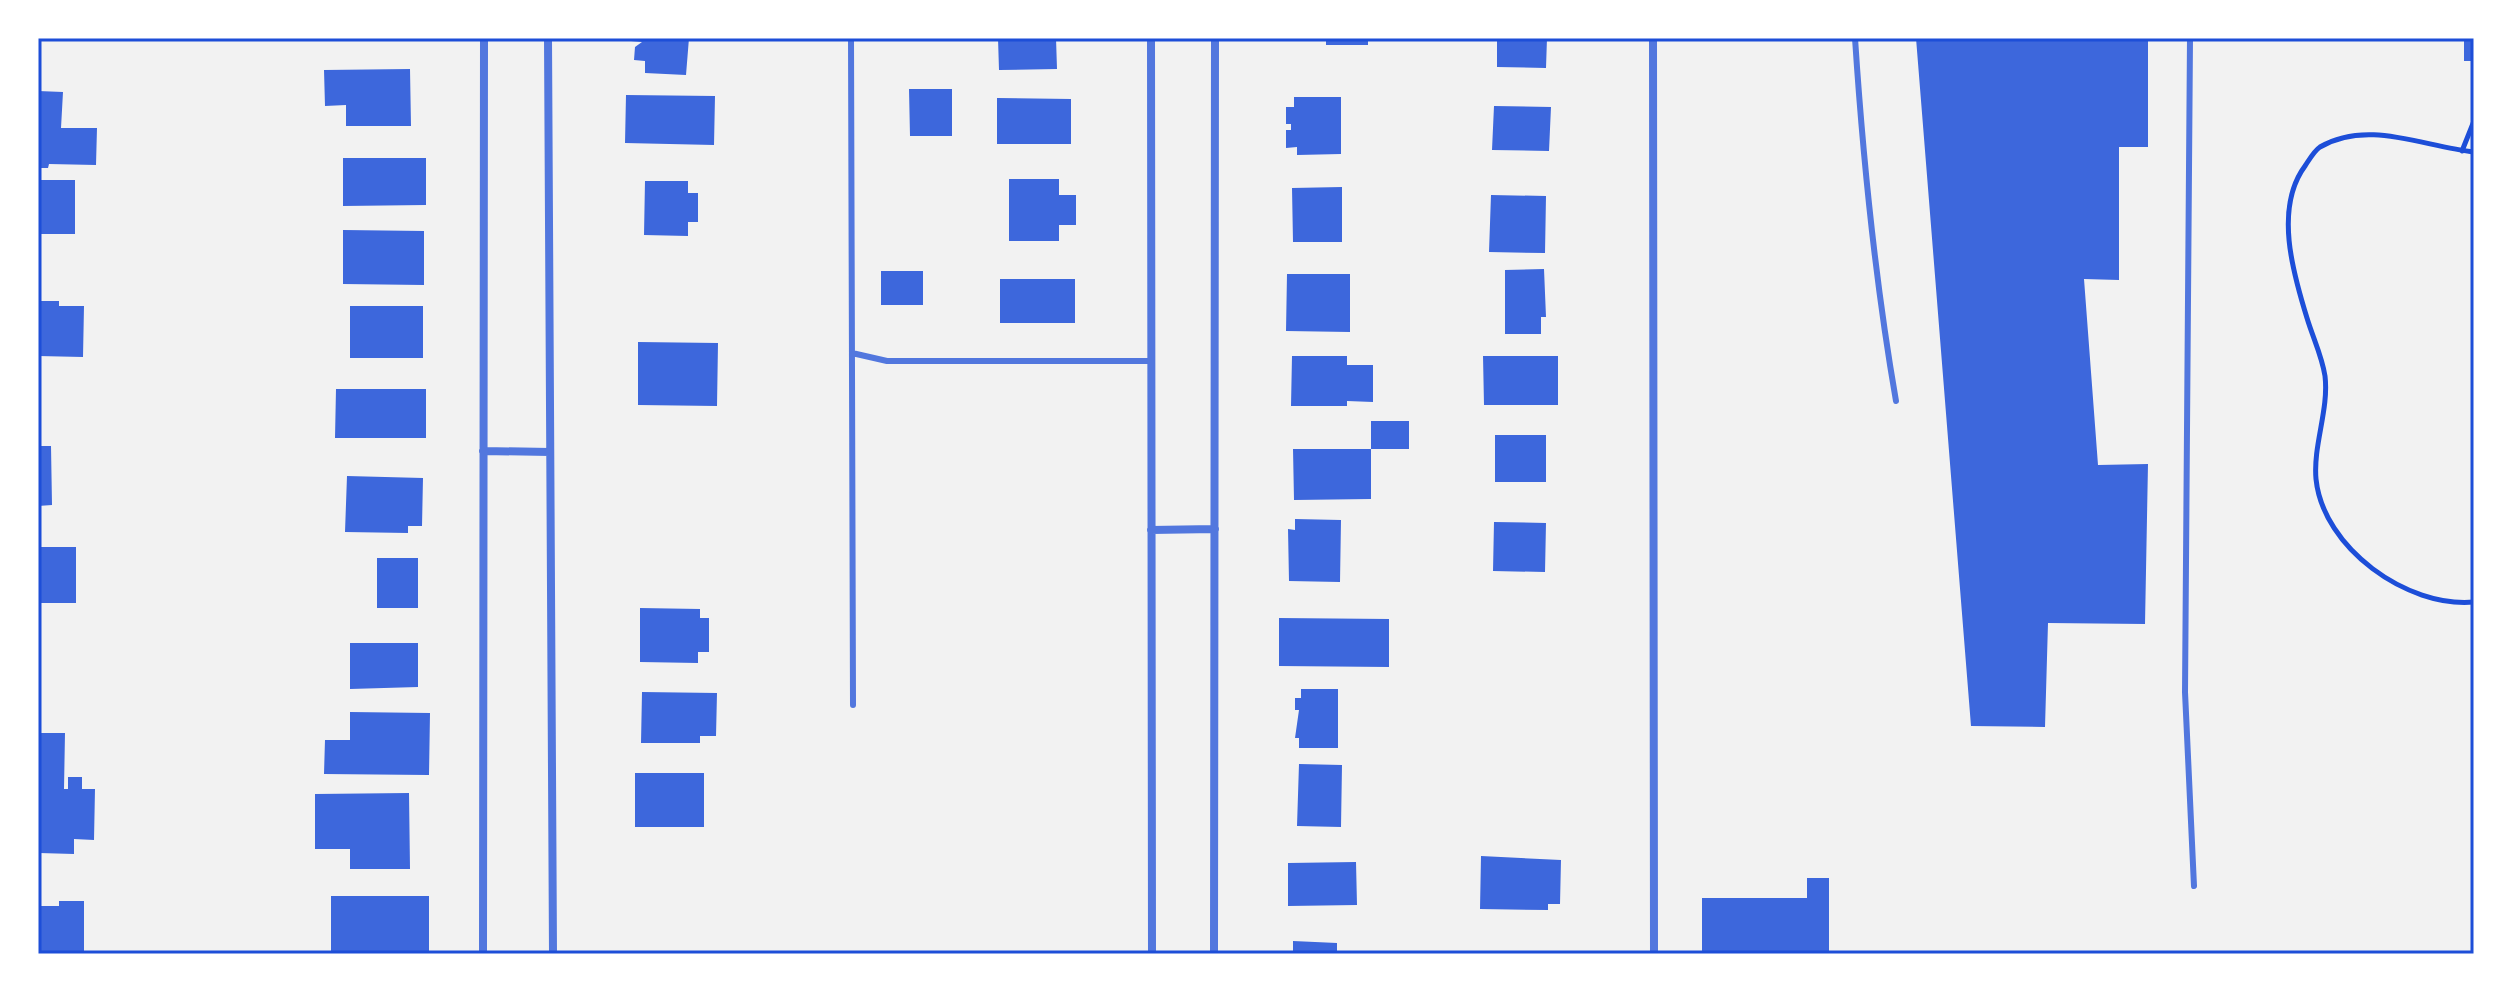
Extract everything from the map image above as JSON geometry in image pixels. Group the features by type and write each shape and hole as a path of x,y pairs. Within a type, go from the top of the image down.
{"street":[{"path":"483,954 484,38"},
{"path":"548,38 553,954"},
{"path":"1151,38 1152,954"},
{"path":"1214,954 1215,38"},
{"path":"1653,38 1654,954"},
{"path":"483,451 550,452"},
{"path":"1151,530 1215,529"}],"lane":[{"path":"851,38 853,705"},
{"path":"1855,38 1862,157 1881,315 1896,401"},
{"path":"2190,38 2185,677 2194,886"},
{"path":"852,353 887,361 1151,361"}],"path":[{"path":"2462,151 2474,121"},
{"path":"2474,152 2387,135 2347,137 2318,148 2299,174 2290,200 2289,235 2307,319 2325,377 2316,480 2327,520 2350,551 2370,569 2426,594 2474,602"}],"building":[{"path":"632,38 689,38 686,75 645,73 645,61 634,60 635,47 642,42 631,41"},
{"path":"998,38 1056,38 1057,69 999,70"},
{"path":"1326,38 1368,38 1368,45 1326,45"},
{"path":"1497,38 1547,38 1546,68 1497,67"},
{"path":"1916,38 2148,38 2148,147 2119,147 2119,280 2084,279 2098,465 2148,464 2145,624 2048,623 2045,727 1971,726"},
{"path":"2464,38 2474,38 2474,61 2464,61"},
{"path":"410,69 411,126 346,126 346,105 325,106 324,70"},
{"path":"909,89 952,89 952,136 910,136"},
{"path":"38,91 63,92 61,128 97,128 96,165 49,164 48,168 38,168"},
{"path":"626,95 715,96 714,145 625,143"},
{"path":"1294,97 1341,97 1341,154 1297,155 1297,147 1286,148 1286,130 1291,130 1291,124 1286,124 1286,107 1294,107"},
{"path":"997,98 1071,99 1071,144 997,144"},
{"path":"1494,106 1551,107 1549,151 1492,150"},
{"path":"343,158 426,158 426,205 343,206"},
{"path":"1009,179 1059,179 1059,195 1076,195 1076,225 1059,225 1059,241 1009,241"},
{"path":"38,180 75,180 75,234 38,234"},
{"path":"645,181 688,181 688,193 698,193 698,222 688,222 688,236 644,235"},
{"path":"1342,187 1342,242 1293,242 1292,188"},
{"path":"1491,195 1546,196 1545,253 1489,252"},
{"path":"343,230 424,231 424,285 343,284"},
{"path":"1544,269 1546,317 1541,317 1541,334 1505,334 1505,270"},
{"path":"881,271 923,271 923,305 881,305"},
{"path":"1287,274 1350,274 1350,332 1286,331"},
{"path":"1000,279 1075,279 1075,323 1000,323"},
{"path":"39,301 59,301 59,306 84,306 83,357 38,356"},
{"path":"350,306 423,306 423,358 350,358"},
{"path":"638,342 718,343 717,406 638,405"},
{"path":"1292,356 1347,356 1347,365 1373,365 1373,402 1347,401 1347,406 1291,406"},
{"path":"1483,356 1558,356 1558,405 1484,405"},
{"path":"336,389 426,389 426,438 335,438"},
{"path":"1371,421 1409,421 1409,449 1371,449"},
{"path":"1495,435 1546,435 1546,482 1495,482"},
{"path":"38,446 51,446 52,505 38,506"},
{"path":"1293,449 1371,449 1371,499 1294,500"},
{"path":"347,476 423,478 422,526 408,526 408,533 345,532"},
{"path":"1295,519 1341,520 1340,582 1289,581 1288,529 1295,530"},
{"path":"1494,522 1546,523 1545,572 1493,571"},
{"path":"38,547 76,547 76,603 38,603"},
{"path":"377,558 418,558 418,608 377,608"},
{"path":"640,608 700,609 700,618 709,618 709,652 698,652 698,663 640,662"},
{"path":"1279,618 1389,619 1389,667 1279,666"},
{"path":"350,643 418,643 418,687 350,689"},
{"path":"1301,689 1338,689 1338,748 1299,748 1299,738 1295,738 1299,710 1295,710 1295,698 1301,698"},
{"path":"642,692 717,693 716,736 700,736 700,743 641,743"},
{"path":"350,712 430,713 429,775 324,774 325,740 350,740"},
{"path":"38,733 65,733 64,789 68,789 68,777 82,777 82,789 95,789 94,840 74,839 74,854 39,853"},
{"path":"1299,764 1342,765 1341,827 1297,826"},
{"path":"635,773 704,773 704,827 635,827"},
{"path":"409,793 410,869 350,869 350,849 315,849 315,794"},
{"path":"1481,856 1561,860 1560,904 1548,904 1548,910 1480,909"},
{"path":"1356,862 1357,905 1288,906 1288,863"},
{"path":"1807,878 1829,878 1829,954 1702,954 1702,898 1807,898"},
{"path":"331,896 429,896 429,954 331,953"},
{"path":"59,901 84,901 84,954 38,954 38,906 59,906"},
{"path":"1293,941 1337,943 1337,954 1293,954"}]}
